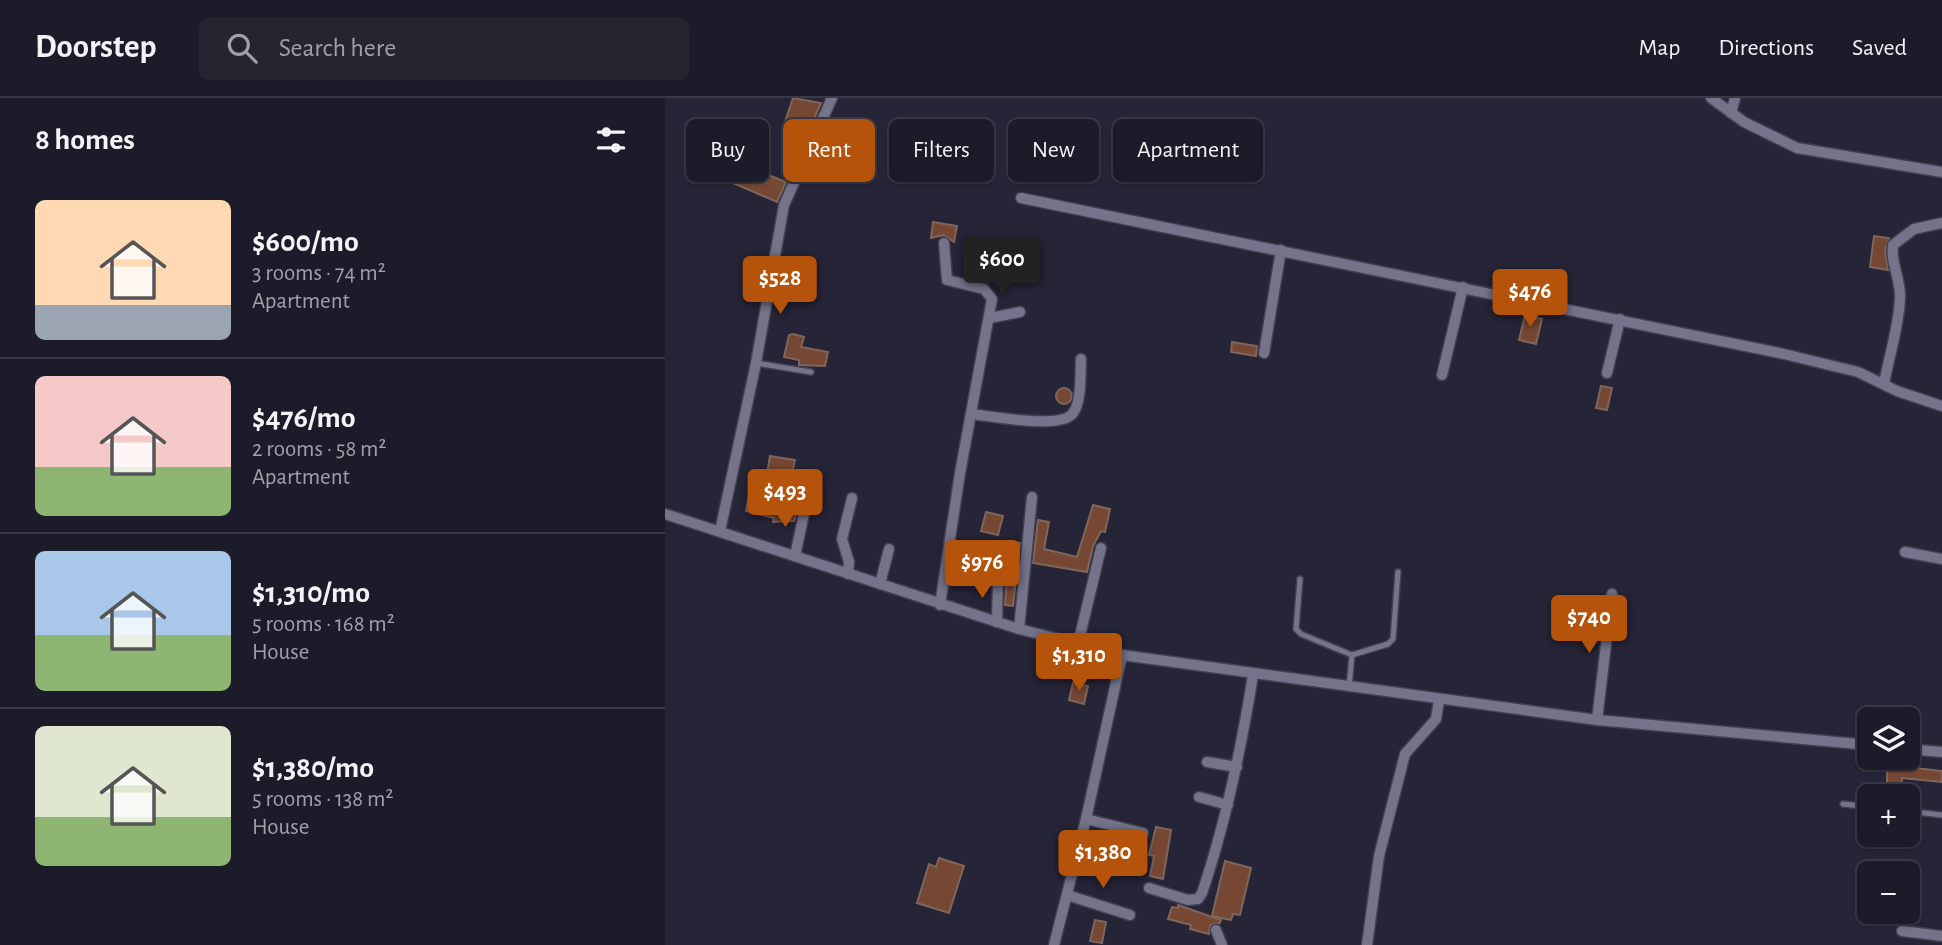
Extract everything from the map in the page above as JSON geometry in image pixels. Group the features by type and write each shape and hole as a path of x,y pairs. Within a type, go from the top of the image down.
{"street":[{"path":"720,531 756,363 784,205 832,98"},
{"path":"1711,98 1744,122 1797,148 1942,172"},
{"path":"1731,113 1735,98"},
{"path":"1021,198 1619,319 1858,372 1942,406"},
{"path":"1884,384 1900,302 1898,272 1891,254 1893,245 1914,229 1942,223"},
{"path":"940,605 992,299 989,292 947,280 944,243"},
{"path":"1264,353 1281,250"},
{"path":"1442,374 1463,287"},
{"path":"990,318 1020,312"},
{"path":"1607,373 1619,319"},
{"path":"971,414 1044,421 1066,419 1074,413 1077,403 1081,359"},
{"path":"1019,629 1032,497"},
{"path":"848,574 849,562 842,540 852,498"},
{"path":"795,556 805,509"},
{"path":"665,514 940,605 1019,629 1122,655 1597,720 1857,744"},
{"path":"1078,644 1101,548"},
{"path":"880,584 888,549"},
{"path":"1905,552 1942,559"},
{"path":"997,622 998,579"},
{"path":"1597,720 1612,594"},
{"path":"1054,945 1086,818 1122,655"},
{"path":"1149,888 1188,900 1198,899 1221,837 1237,767 1253,675"},
{"path":"1367,945 1379,856 1405,754 1436,719 1439,700"},
{"path":"1920,750 1942,752"},
{"path":"1206,762 1237,767"},
{"path":"1199,797 1229,804"},
{"path":"1086,818 1143,833"},
{"path":"1067,895 1129,915"},
{"path":"1216,930 1222,945"},
{"path":"1902,931 1942,936"}],"lane":[{"path":"756,363 811,372"},
{"path":"1300,579 1294,622 1296,629 1301,635 1352,655 1388,645 1392,639 1398,572"},
{"path":"1349,688 1352,655"},
{"path":"1843,804 1857,806"},
{"path":"1920,813 1942,816"}],"building":[{"path":"793,98 821,103 814,119 786,119"},
{"path":"769,175 786,182 777,202 733,183 769,182"},
{"path":"933,222 957,226 954,242 944,235 931,238"},
{"path":"1874,236 1889,238 1885,250 1888,270 1870,267"},
{"path":"1525,315 1542,319 1536,344 1519,340"},
{"path":"789,335 804,337 801,347 828,352 825,366 799,365 799,360 784,357"},
{"path":"1232,342 1257,346 1256,356 1231,352"},
{"path":"1601,386 1612,388 1607,410 1596,408"},
{"path":"1061,388 1067,388 1072,396 1070,402 1061,404 1056,399 1056,393"},
{"path":"770,456 795,460 789,487 807,490 805,501 798,507 794,521 773,522 774,518 746,511 749,495 756,496 758,484 765,485"},
{"path":"1093,505 1110,509 1105,532 1101,531 1093,546 1087,572 1033,563 1038,520 1049,522 1044,549 1077,557"},
{"path":"986,512 1003,516 998,535 981,531"},
{"path":"1009,541 1020,543 1013,606 1005,605"},
{"path":"1073,683 1088,686 1084,704 1069,700"},
{"path":"1887,770 1942,771 1942,782 1902,778 1902,784 1887,784"},
{"path":"1156,827 1171,830 1163,879 1150,876 1154,856 1149,855"},
{"path":"939,858 964,866 949,913 917,903 929,864 936,867"},
{"path":"1225,861 1251,868 1240,915 1233,914 1231,920 1212,916"},
{"path":"1178,905 1221,920 1220,923 1210,925 1209,934 1190,929 1191,925 1168,919 1172,907 1178,908"},
{"path":"1095,920 1106,922 1102,943 1090,941"}]}
